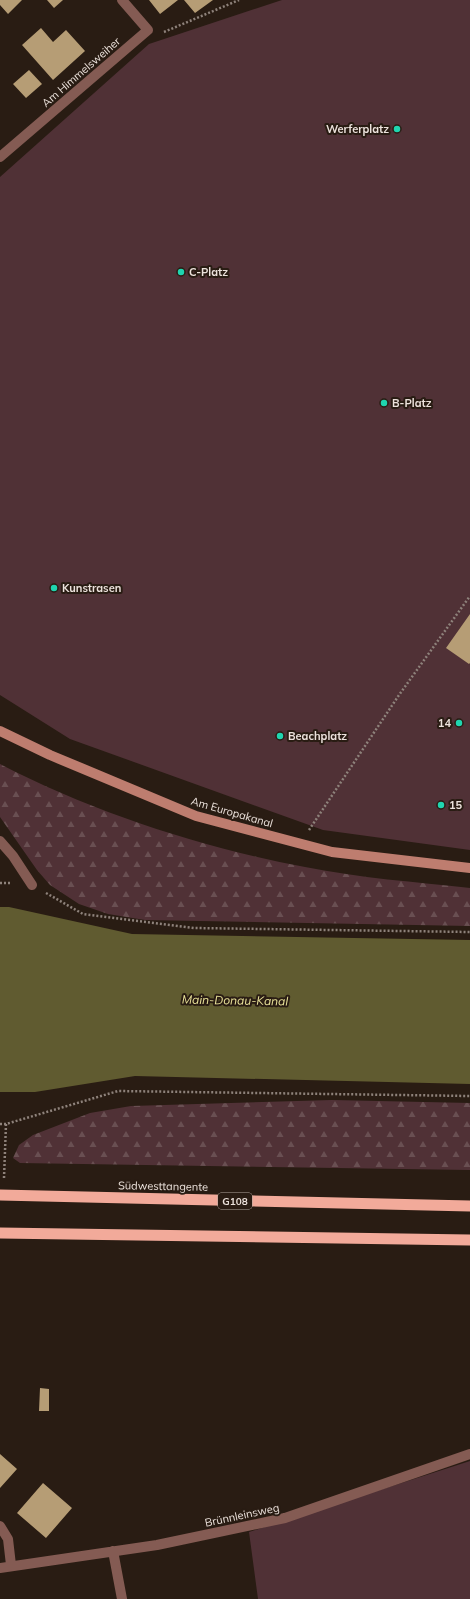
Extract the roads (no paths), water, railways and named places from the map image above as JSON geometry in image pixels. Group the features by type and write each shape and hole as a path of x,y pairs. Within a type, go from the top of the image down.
{"highway":[{"name":"Südwesttangente","path":"2,1195 470,1206"},
{"path":"0,1233 470,1240"}],"main road":[{"name":"Am Europakanal","path":"0,731 50,755 196,816 332,852 470,868"}],"street":[{"name":"Am Himmelsweiher","path":"0,157 148,30 122,0"},
{"path":"0,841 13,856 32,885"},
{"name":"Brünnleinsweg","path":"0,1568 11,1565 156,1545 285,1518 470,1454"},
{"path":"0,1526 8,1539 11,1565"},
{"path":"113,1551 122,1599"}],"water":[{"name":"Main-Donau-Kanal","path":"0,907 9,907 132,934 470,940 470,1084 135,1076 35,1092 0,1092"}],"place":[{"name":"Werferplatz","path":"397,129"},
{"name":"C-Platz","path":"181,272"},
{"name":"B-Platz","path":"384,403"},
{"name":"Kunstrasen","path":"54,588"},
{"name":"14","path":"459,723"},
{"name":"Beachplatz","path":"280,736"},
{"name":"15","path":"441,805"}]}
